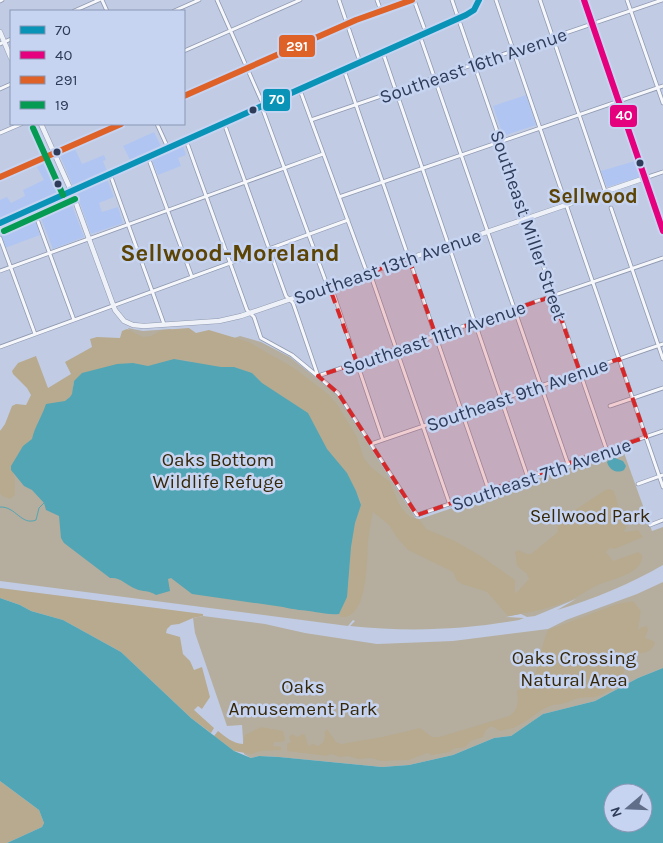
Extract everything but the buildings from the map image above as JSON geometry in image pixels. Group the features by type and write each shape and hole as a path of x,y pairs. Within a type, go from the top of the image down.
{"main road":[{"path":"584,0 663,231"}],"street":[{"path":"76,10 100,0"},
{"path":"176,10 199,0"},
{"path":"217,0 247,68 308,235 326,282 332,290 383,440"},
{"path":"185,51 300,0"},
{"path":"339,0 360,62"},
{"path":"377,0 381,10"},
{"path":"185,96 347,24 381,10 413,0 426,33"},
{"name":"Southeast Miller Street","path":"452,0 607,451"},
{"path":"0,222 224,124 472,12 479,0"},
{"path":"496,0 661,476 663,487"},
{"path":"540,0 605,191"},
{"path":"628,0 663,103"},
{"name":"Southeast 16th Avenue","path":"311,120 662,0"},
{"path":"0,32 2,43 10,56"},
{"path":"420,36 568,464"},
{"path":"383,52 528,478"},
{"path":"344,70 489,491"},
{"path":"339,197 663,86"},
{"path":"300,90 368,273 371,276 450,505"},
{"path":"224,124 286,296 293,303 318,376"},
{"path":"0,133 19,125"},
{"path":"41,125 71,191 113,306"},
{"path":"0,177 119,125"},
{"path":"157,125 168,148"},
{"path":"186,140 247,310 254,317 261,338 292,355 338,393 371,444"},
{"path":"0,271 323,154"},
{"path":"148,157 192,277"},
{"name":"Southeast 13th Avenue","path":"113,306 119,317 128,323 144,326 226,320 290,300 663,172"},
{"path":"110,174 164,325"},
{"path":"33,208 74,320"},
{"path":"611,208 663,359"},
{"path":"0,347 348,220"},
{"path":"0,238 35,334"},
{"name":"Southeast 11th Avenue","path":"318,376 663,258"},
{"name":"Southeast 9th Avenue","path":"371,444 663,344"},
{"path":"610,406 663,388"},
{"name":"Southeast 7th Avenue","path":"371,444 418,515 663,431"},
{"path":"638,484 661,476"},
{"path":"650,525 663,520"}],"highlighted area":[{"path":"409,259 436,336 553,296 580,372 619,359 646,437 417,515 338,393 318,376 357,363 329,286"}],"shaded area":[{"path":"526,95 536,125 503,136 493,106"},
{"path":"154,132 165,154 183,146 186,155 178,158 181,166 158,175 149,153 130,160 123,146"},
{"path":"75,149 82,164 104,155 106,160 103,161 107,171 73,186 60,156"},
{"path":"52,160 62,182 61,191 0,219 0,200 7,197 11,203 25,196 23,190 44,180 37,167"},
{"path":"635,161 640,177 607,187 601,171"},
{"path":"107,179 114,197 99,203 102,212 118,207 123,223 91,234 77,195"},
{"path":"60,201 66,201 72,205 84,237 53,249 38,211"},
{"path":"33,213 40,235 5,248 0,226"},
{"name":"Oaks Bottom Wildlife Refuge","path":"174,359 221,367 234,367 252,373 262,383 308,413 327,449 347,473 361,505 355,523 351,547 347,597 339,614 327,614 192,594 171,578 168,579 170,591 156,595 136,589 120,580 110,578 64,543 61,538 59,516 46,510 44,503 32,490 24,486 11,470 11,466 23,446 32,439 46,404 65,401 70,397 74,381 82,373 117,364 133,363 148,366"},
{"path":"612,457 623,461 626,466 624,470 616,471 611,469 607,462"},
{"path":"0,598 31,611 63,620 121,652 191,718 234,751 251,758 259,756 279,757 382,767 409,765 453,755 494,738 511,736 543,714 595,701 638,678 663,668 663,843 7,843 42,827 44,823 39,810 0,781"}],"green space":[{"name":"Oaks Bottom Wildlife Refuge","path":"128,328 143,331 171,329 172,332 234,338 240,336 261,342 290,357 336,394 417,520 623,450 652,531 663,527 663,565 612,590 557,610 576,599 535,616 527,617 521,614 506,617 524,618 519,620 435,629 350,626 355,621 353,620 348,626 0,581 0,431 136,349"},
{"name":"Sellwood Park","path":"189,328 196,333 209,330 249,342 294,368 328,394 337,404 357,437 364,458 371,467 390,482 399,504 405,512 410,517 419,519 426,529 455,541 481,556 515,580 516,593 529,579 527,574 517,566 515,552 519,550 531,554 558,532 557,522 609,489 614,491 622,518 628,523 624,531 638,530 643,537 615,549 610,548 606,552 613,561 638,552 642,555 638,567 626,575 598,585 571,600 540,610 508,616 487,592 462,584 457,581 453,572 408,550 389,525 373,512 368,539 366,575 361,599 356,609 350,615 341,617 339,614 349,582 351,547 355,523 361,505 361,501 347,473 327,449 308,413 262,383 252,373 234,367 199,364 187,360 174,359 148,366 133,363 74,381 72,394 65,401 58,403 43,413 32,439 23,446 11,466 15,479 15,495 10,499 2,496 0,493 0,431 12,406 16,404 26,405 31,395 27,388 13,374 12,371 18,363 36,356 48,388 71,374 65,362 92,347 90,339 97,337 120,338 122,331 127,329 143,337 151,336 162,330"},
{"name":"Oaks Amusement Park","path":"663,582 663,668 638,678 595,701 543,714 511,736 494,738 453,755 409,765 382,767 279,757 259,756 251,758 244,754 242,725 227,726 195,633 193,618 203,616 265,624 305,633 377,644 453,641 548,629 566,620 637,594"},
{"path":"0,588 203,614 203,616 171,625 166,633 180,637 183,654 190,661 194,670 202,667 210,697 202,709 198,706 194,710 214,728 211,733 191,718 121,652 63,620 31,611 0,598"},
{"name":"Oaks Crossing Natural Area","path":"633,601 641,611 638,630 647,626 648,630 645,638 654,641 655,644 648,652 633,655 629,658 624,670 627,682 603,694 595,697 578,698 563,704 550,706 515,727 499,731 492,726 486,730 483,737 471,741 465,747 432,755 427,753 409,760 381,761 371,758 358,759 331,754 327,756 287,751 287,744 291,742 289,737 292,734 298,737 302,734 305,735 310,746 312,743 317,746 322,744 327,729 336,742 341,744 420,728 432,737 439,737 509,716 515,711 517,705 517,690 524,689 524,686 531,683 534,677 548,630 617,604"},
{"path":"261,727 283,731 285,740 274,742 273,746 281,747 281,750 261,751 251,754 234,751 214,736 218,731 232,741 243,744 245,735"},
{"path":"0,781 39,810 44,823 42,827 7,843 0,843"}],"waterway":[{"path":"0,507 10,509 22,518 31,521 36,520 39,508 44,503"}],"transit line":[{"name":"291","path":"185,96 356,20 412,0"},
{"name":"70","path":"0,223 466,15 474,10 479,0"},
{"name":"40","path":"584,0 663,231"},
{"name":"291","path":"0,177 119,125"},
{"name":"19","path":"33,128 63,195"},
{"name":"19","path":"4,231 75,199"}],"district":[{"name":"Sellwood","path":"593,196"},
{"name":"Sellwood-Moreland","path":"230,253"}]}
